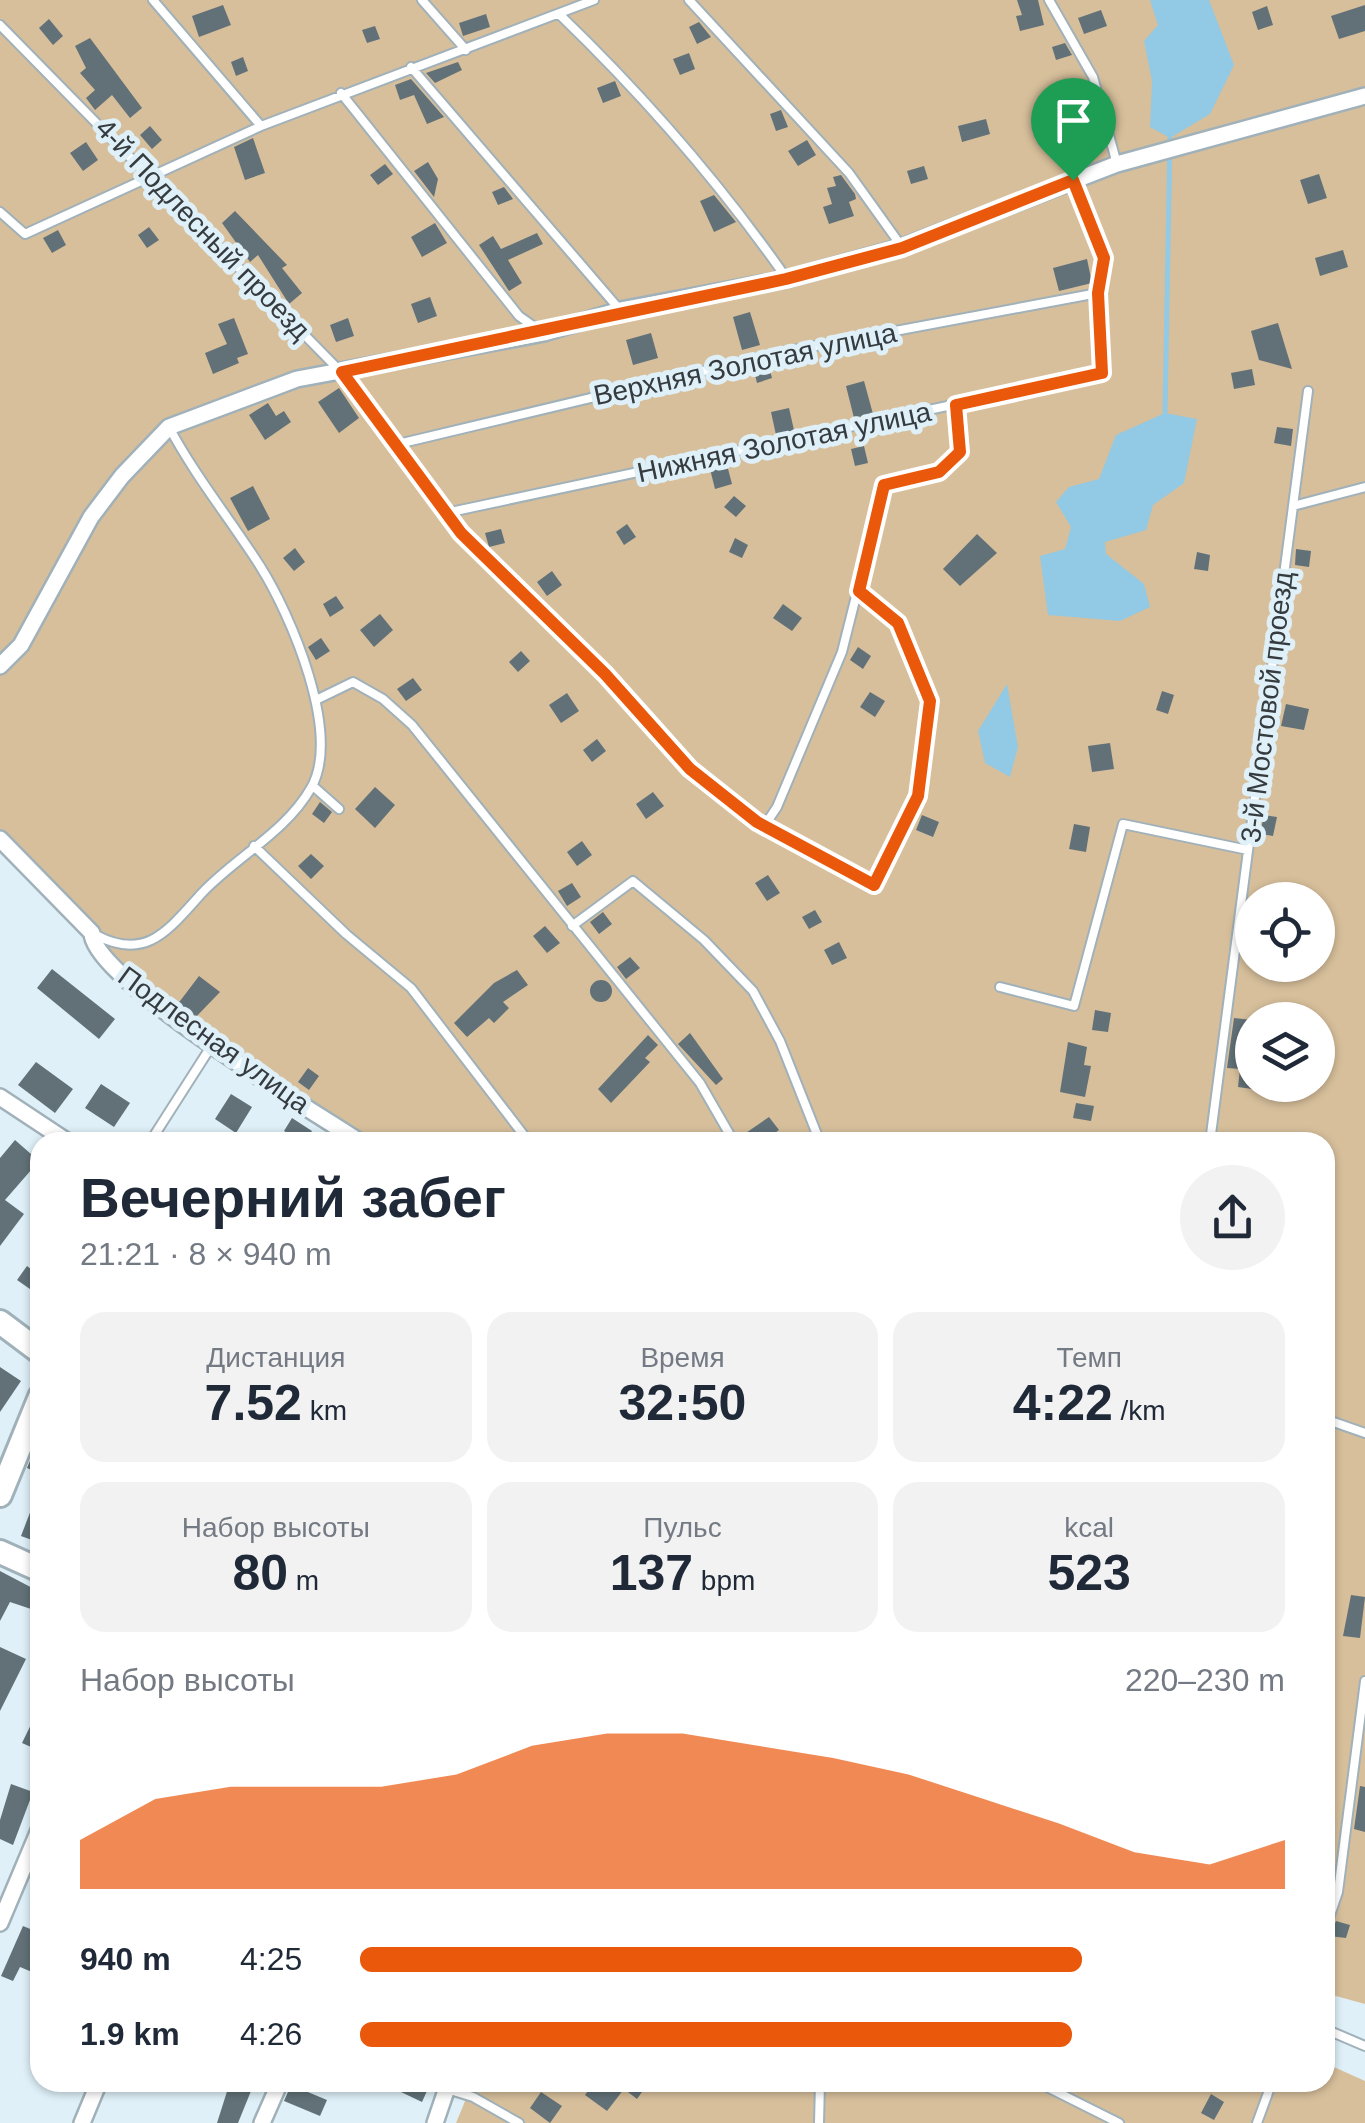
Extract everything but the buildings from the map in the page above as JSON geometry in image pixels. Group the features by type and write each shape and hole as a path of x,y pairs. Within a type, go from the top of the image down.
{"street":[{"path":"0,666 21,645 92,517 122,476 169,427 297,379 544,333 620,310 786,279 902,248 1117,164 1365,96"},
{"name":"Подлесная улица","path":"0,839 92,932 94,949 131,986 345,1132"},
{"path":"0,1096 53,1132"},
{"path":"0,1322 30,1344"},
{"path":"0,1495 30,1421"},
{"path":"0,1552 30,1566"},
{"path":"0,1923 30,1852"},
{"path":"82,2123 95,2092"},
{"path":"262,2123 276,2092"},
{"path":"435,2123 446,2092"}],"lane":[{"path":"154,0 261,126"},
{"path":"422,0 466,50"},
{"path":"0,212 25,234 261,126 594,0"},
{"path":"689,0 849,173 902,248"},
{"path":"1049,0 1094,77 1117,164"},
{"path":"559,14 613,66 738,208 786,279"},
{"name":"4-й Подлесный проезд","path":"0,26 152,175 342,372 446,513 605,674 690,769 757,822 874,885 918,796 930,701 898,623 859,591"},
{"path":"411,67 620,310"},
{"path":"341,94 519,316 544,333"},
{"name":"Нижняя Золотая улица","path":"446,513 1102,373 1098,293 1104,258 1073,180"},
{"name":"Верхняя Золотая улица","path":"394,444 783,352 1098,293"},
{"name":"3-й Мостовой проезд","path":"1211,1132 1308,391"},
{"path":"757,822 770,820 777,807 842,652 884,485 939,472 960,452 956,405"},
{"path":"92,932 126,948 154,940 230,864 288,818 313,786 323,741 316,700 263,570 169,427"},
{"path":"1293,506 1365,487"},
{"path":"316,700 354,682 412,725 700,1083 731,1132"},
{"path":"313,786 340,809"},
{"path":"1000,987 1074,1006 1123,824 1248,850"},
{"path":"254,846 346,934 412,988 521,1132"},
{"path":"572,926 633,881 704,940 765,1010 816,1132"},
{"path":"156,1132 213,1044"},
{"path":"1335,1422 1365,1432"},
{"path":"1335,1901 1365,1681"},
{"path":"1335,2033 1365,2046"},
{"path":"462,2092 518,2123"},
{"path":"819,2123 820,2092"},
{"path":"1057,2092 1119,2123"},
{"path":"1258,2123 1269,2092"}],"shaded area":[{"path":"0,0 1365,0 1365,2004 1335,1996 1335,1132 348,1132 132,984 0,841"},
{"path":"1335,2068 1365,2081 1365,2123 456,2123 469,2092 1335,2092"}],"water":[{"path":"1150,0 1209,0 1234,65 1210,114 1170,138 1150,127 1152,81 1144,41 1158,25"},
{"path":"1165,413 1197,419 1184,483 1153,505 1146,530 1105,542 1106,554 1144,584 1150,607 1120,621 1048,615 1040,556 1065,549 1071,527 1056,502 1069,487 1099,479 1116,435"},
{"path":"1007,684 1018,747 1010,777 985,763 978,731"}],"waterway":[{"path":"1165,413 1170,138"}],"route":[{"path":"1073,180 1104,258 1098,293 1102,373 956,405 960,452 939,472 884,485 859,591 898,623 930,701 918,796 874,885 757,822 690,769 605,674 461,533 342,372 544,333 620,310 786,279 902,248 1026,202 1073,180"}]}
